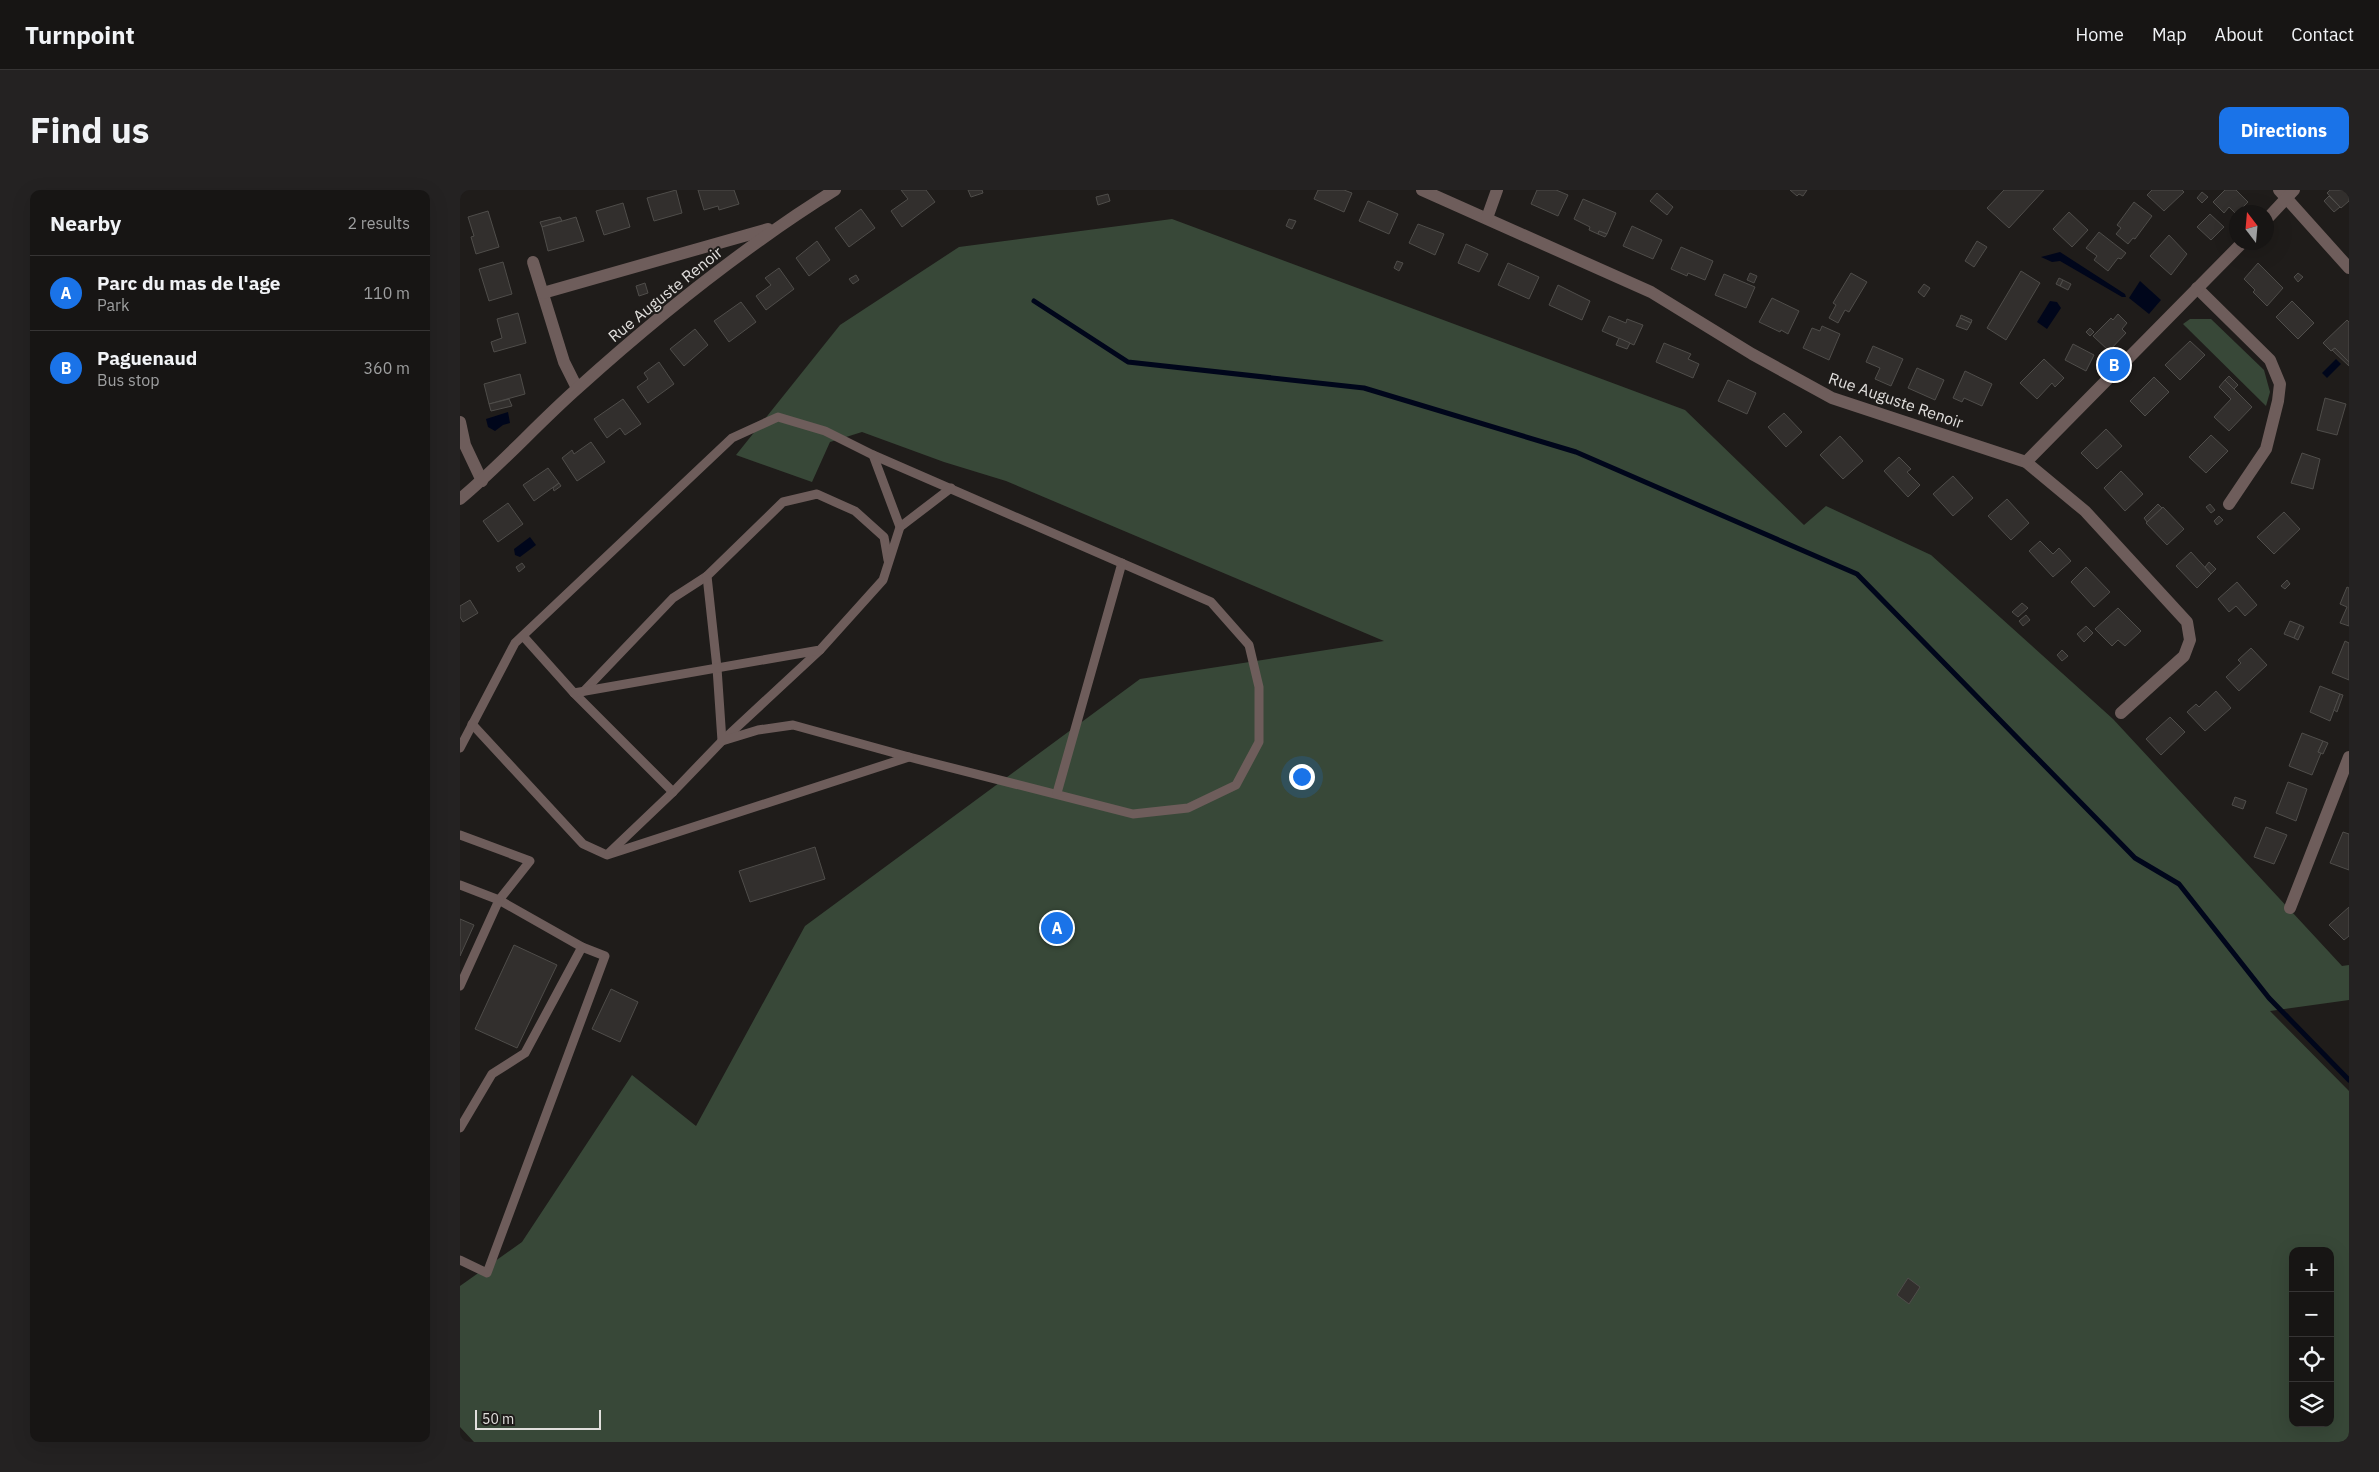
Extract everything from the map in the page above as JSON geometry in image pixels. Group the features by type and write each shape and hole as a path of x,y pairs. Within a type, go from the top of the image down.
{"street":[{"name":"Rue Auguste Renoir","path":"460,499 482,481 577,388 681,298 775,227 835,190"},
{"name":"Rue Auguste Renoir","path":"1422,190 1651,292 1752,354 1832,398 2026,462 2086,511 2188,622 2190,640 2184,656 2121,713"},
{"path":"1487,218 1497,190"},
{"path":"2274,209 2286,193 2349,268"},
{"name":"Rue Auguste Renoir","path":"543,294 775,227"},
{"path":"2026,462 2236,250"},
{"path":"533,262 564,362 577,388"},
{"path":"2197,288 2270,360 2280,384 2278,401 2266,449 2229,504"},
{"path":"460,422 465,445 482,481"},
{"path":"2290,908 2349,757"}],"lane":[{"path":"460,748 515,643 732,438 778,417 826,431 873,455 1210,602 1248,645 1258,687 1259,742 1236,784 1188,808 1133,814 909,757 793,725 758,730 722,741"},
{"path":"873,455 900,526"},
{"path":"607,855 673,792 722,741 820,650 883,580 900,526 950,488"},
{"path":"584,692 673,598 706,576 783,502 816,494 855,511 884,537 888,563"},
{"path":"1057,794 1122,563"},
{"path":"706,576 717,668 722,741"},
{"path":"523,636 574,693 673,792"},
{"path":"574,693 820,650"},
{"path":"472,724 583,844 607,855 909,757"},
{"path":"460,835 530,861 499,900 460,986"},
{"path":"460,885 499,900 582,947 605,956 487,1273 460,1260"},
{"path":"460,1128 492,1074 525,1053 582,947"}],"green space":[{"path":"1172,219 1685,410 1804,525 1826,506 1931,555 2113,719 2342,966 2349,965 2349,1000 2270,1011 2349,1091 2349,1442 474,1442 460,1427 460,1286 522,1242 632,1075 696,1126 805,926 1140,679 1384,641 1006,481 944,462 862,432 830,442 812,482 736,455 840,325 959,247"},
{"path":"2190,319 2211,319 2264,370 2270,392 2266,406 2183,324"}],"water":[{"path":"2060,252 2125,294 2126,297 2122,297 2060,261 2052,262 2041,257"},
{"path":"2140,281 2161,300 2149,314 2129,298"},
{"path":"2050,301 2057,302 2061,308 2047,329 2037,322"},
{"path":"2336,359 2341,364 2327,378 2322,373"},
{"path":"508,412 510,423 503,425 495,431 488,427 486,419"},
{"path":"530,537 536,545 520,557 515,555 514,549"}],"building":[{"path":"676,190 682,213 654,221 647,198"},
{"path":"698,190 734,190 739,204 719,210 718,206 704,210"},
{"path":"901,190 926,190 935,202 902,227 891,211 908,199"},
{"path":"968,190 982,190 983,193 971,197"},
{"path":"1318,190 1344,190 1352,193 1344,212 1314,199"},
{"path":"1537,190 1556,190 1568,195 1558,216 1531,204"},
{"path":"1790,190 1807,190 1803,196 1799,194 1797,196"},
{"path":"2004,190 2044,190 2009,228 1987,208"},
{"path":"2152,190 2182,190 2184,192 2164,211 2147,195"},
{"path":"2225,190 2236,190 2248,202 2245,205 2229,205 2224,213 2213,202"},
{"path":"2330,190 2349,190 2349,201 2341,208 2327,193"},
{"path":"2202,192 2208,197 2202,203 2197,198"},
{"path":"1657,193 1673,207 1667,215 1650,201"},
{"path":"1108,194 1110,201 1098,205 1096,197"},
{"path":"2329,196 2340,207 2334,212 2324,201"},
{"path":"1583,199 1616,213 1607,234 1599,231 1598,234 1589,230 1590,227 1574,219"},
{"path":"1368,201 1398,214 1389,234 1359,221"},
{"path":"2134,202 2152,216 2135,239 2133,238 2128,244 2116,234 2121,228 2117,225"},
{"path":"623,203 630,227 604,235 596,211"},
{"path":"861,209 875,228 849,247 835,228"},
{"path":"488,211 499,247 476,254 471,237 474,236 468,217"},
{"path":"2069,212 2088,230 2072,247 2053,229"},
{"path":"2210,214 2224,227 2211,240 2197,227"},
{"path":"560,217 562,221 542,227 540,222"},
{"path":"576,217 584,241 548,251 542,227"},
{"path":"1289,219 1296,221 1292,229 1286,226"},
{"path":"1418,224 1444,234 1435,255 1409,243"},
{"path":"1632,226 1662,240 1653,259 1623,246"},
{"path":"1599,231 1607,234 1605,237 1598,234"},
{"path":"2099,232 2126,253 2121,259 2118,258 2108,271 2094,260 2097,256 2086,248"},
{"path":"2169,235 2187,254 2171,275 2150,256"},
{"path":"817,241 830,260 809,276 796,258"},
{"path":"1977,241 1987,247 1974,267 1965,261"},
{"path":"1466,244 1488,254 1479,272 1458,263"},
{"path":"1681,247 1713,261 1705,280 1688,273 1687,276 1671,269"},
{"path":"1397,261 1403,263 1399,271 1394,268"},
{"path":"503,262 512,294 489,301 479,269"},
{"path":"1508,263 1539,277 1529,299 1498,285"},
{"path":"2258,263 2283,288 2267,306 2253,292 2255,290 2244,279"},
{"path":"779,268 794,289 766,310 756,296 771,285 765,278"},
{"path":"2021,271 2040,283 2006,340 1987,328"},
{"path":"1750,273 1757,276 1754,283 1747,280"},
{"path":"1851,273 1867,282 1849,312 1845,310 1838,323 1829,318 1836,305 1833,303"},
{"path":"2298,273 2303,277 2298,282 2294,277"},
{"path":"1724,274 1755,287 1746,308 1715,295"},
{"path":"856,275 859,280 853,284 849,279"},
{"path":"2059,278 2063,280 2060,286 2056,284"},
{"path":"2063,280 2071,284 2068,290 2060,286"},
{"path":"645,283 648,293 639,296 636,286"},
{"path":"1924,284 1930,288 1924,297 1918,292"},
{"path":"1558,285 1590,301 1582,320 1549,305"},
{"path":"1772,298 1799,311 1788,334 1759,322"},
{"path":"2292,301 2314,323 2298,339 2276,317"},
{"path":"741,302 756,322 729,342 714,321"},
{"path":"518,313 526,343 494,352 491,342 502,338 497,319"},
{"path":"2118,314 2127,323 2122,329 2126,333 2109,351 2093,336 2111,318 2113,320"},
{"path":"1961,315 1972,320 1971,323 1960,318"},
{"path":"1609,316 1626,323 1627,319 1643,325 1634,345 1602,331"},
{"path":"1960,318 1971,323 1967,330 1956,326"},
{"path":"2347,320 2349,322 2349,362 2335,348 2331,351 2323,343"},
{"path":"1822,326 1840,334 1829,360 1803,348 1812,328 1820,331"},
{"path":"2090,328 2094,332 2090,336 2086,332"},
{"path":"695,329 708,345 684,366 670,349"},
{"path":"1619,338 1630,343 1627,349 1616,345"},
{"path":"2190,341 2205,355 2180,380 2165,365"},
{"path":"1664,343 1691,354 1688,359 1699,364 1693,378 1656,362"},
{"path":"2073,344 2094,355 2086,371 2065,360"},
{"path":"1873,346 1903,359 1891,386 1875,379 1880,368 1866,362"},
{"path":"2335,348 2349,362 2349,366 2332,350"},
{"path":"2044,359 2064,378 2055,387 2052,383 2037,399 2020,383"},
{"path":"659,362 674,384 648,403 637,387 648,379 644,373"},
{"path":"1917,368 1944,380 1935,400 1908,388"},
{"path":"1965,371 1992,384 1982,406 1964,398 1962,402 1953,398"},
{"path":"520,374 525,394 489,404 484,384"},
{"path":"2229,376 2238,385 2234,389 2225,380"},
{"path":"2154,377 2169,392 2145,416 2130,401"},
{"path":"1728,380 1756,393 1747,414 1718,401"},
{"path":"2225,380 2252,407 2229,431 2214,417 2231,399 2219,387"},
{"path":"2325,398 2346,404 2337,435 2317,430"},
{"path":"509,399 512,406 491,411 489,404"},
{"path":"623,399 641,424 625,435 620,428 607,438 594,419"},
{"path":"1784,413 1802,432 1786,447 1768,427"},
{"path":"2106,429 2122,446 2097,469 2081,453"},
{"path":"2211,435 2228,451 2206,473 2189,457"},
{"path":"1840,436 1863,461 1843,479 1820,455"},
{"path":"591,442 605,462 577,481 562,458 572,450 574,454"},
{"path":"2302,453 2320,459 2313,489 2291,483"},
{"path":"1899,457 1911,469 1907,472 1920,485 1908,497 1884,471"},
{"path":"548,468 559,483 534,501 523,485"},
{"path":"2121,471 2143,494 2125,511 2104,488"},
{"path":"1953,476 1973,498 1953,516 1933,494"},
{"path":"559,483 561,486 554,491 553,488"},
{"path":"2007,499 2029,523 2011,540 1988,516"},
{"path":"508,503 523,524 498,542 483,521"},
{"path":"2158,504 2162,508 2147,522 2144,518"},
{"path":"2210,504 2215,510 2211,513 2206,507"},
{"path":"2163,507 2184,529 2167,545 2146,523"},
{"path":"2284,512 2300,529 2274,554 2257,537"},
{"path":"2219,516 2223,520 2217,525 2214,521"},
{"path":"2040,541 2053,554 2059,548 2071,561 2053,577 2029,551"},
{"path":"2191,552 2211,574 2197,588 2176,566"},
{"path":"2209,562 2216,569 2211,574 2205,567"},
{"path":"522,563 525,567 519,572 516,567"},
{"path":"2086,567 2110,592 2094,607 2071,582"},
{"path":"2287,580 2290,584 2285,589 2281,586"},
{"path":"2237,582 2257,605 2245,616 2236,606 2229,612 2218,599"},
{"path":"2347,587 2349,588 2349,626 2340,623 2347,607 2340,604"},
{"path":"470,600 478,613 463,622 460,617 460,606"},
{"path":"2022,603 2028,608 2018,617 2012,612"},
{"path":"2118,608 2141,631 2125,646 2118,640 2112,646 2095,629"},
{"path":"2026,615 2030,620 2023,626 2019,621"},
{"path":"2290,621 2300,625 2294,638 2284,634"},
{"path":"2300,625 2304,627 2298,640 2294,638"},
{"path":"2086,626 2093,633 2084,642 2077,634"},
{"path":"2345,641 2349,643 2349,680 2332,673"},
{"path":"2251,648 2267,665 2239,691 2226,677 2241,663 2238,660"},
{"path":"2062,650 2068,656 2062,661 2057,655"},
{"path":"2320,686 2340,694 2330,721 2310,712"},
{"path":"2216,691 2231,708 2205,731 2187,712 2196,704 2199,707"},
{"path":"2340,694 2343,695 2337,712 2334,710"},
{"path":"2170,717 2185,732 2161,755 2146,739"},
{"path":"2302,733 2323,741 2318,752 2321,753 2312,775 2289,766"},
{"path":"2323,741 2328,743 2323,754 2318,752"},
{"path":"2288,782 2307,789 2296,821 2276,813"},
{"path":"2235,797 2246,801 2243,809 2232,805"},
{"path":"2266,827 2287,835 2274,864 2254,857"},
{"path":"2343,832 2349,834 2349,870 2330,863"},
{"path":"815,847 825,879 750,902 739,871"},
{"path":"2349,907 2349,936 2344,940 2329,925"},
{"path":"460,919 474,925 460,956"},
{"path":"514,945 557,965 517,1048 475,1029"},
{"path":"611,989 638,1002 620,1042 592,1029"},
{"path":"1908,1278 1920,1287 1909,1304 1897,1295"}],"waterway":[{"path":"1034,301 1128,362 1364,388 1576,452 1857,574 2135,858 2179,884 2269,998 2349,1080"}],"place":[{"name":"Paguenaud","path":"2114,365"},
{"name":"Parc du mas de l'age","path":"1057,928"}]}
